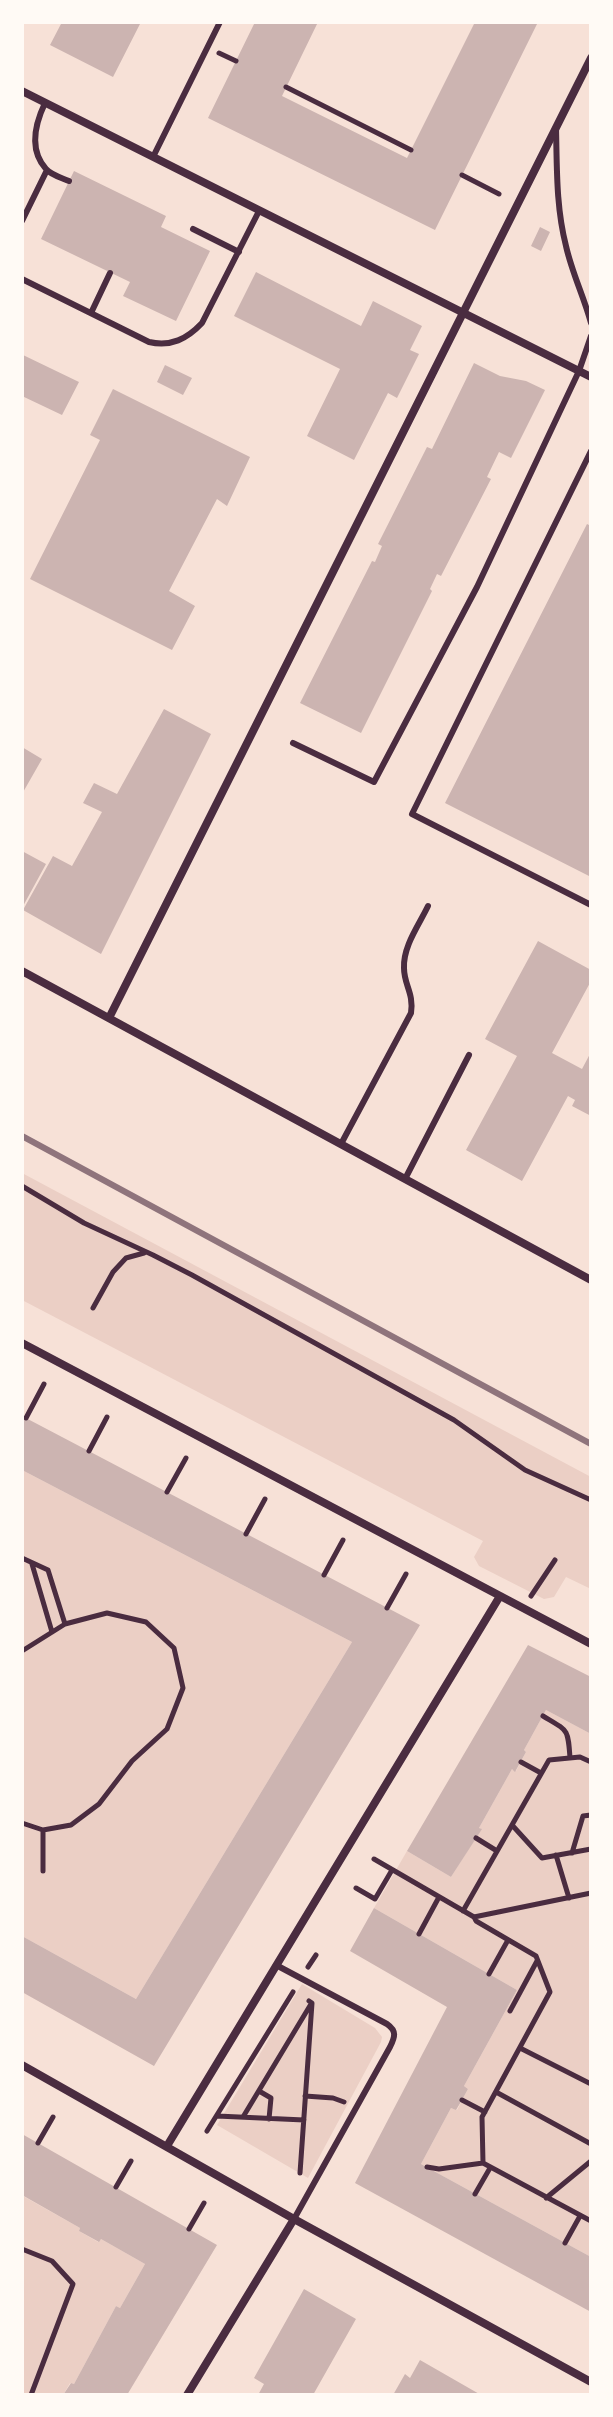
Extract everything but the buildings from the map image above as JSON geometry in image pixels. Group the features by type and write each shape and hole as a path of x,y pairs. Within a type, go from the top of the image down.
{"street":[{"path":"109,1018 591,58"},
{"path":"22,91 591,377"},
{"path":"22,971 591,1280"},
{"path":"22,1343 591,1644"},
{"path":"167,2146 500,1596"},
{"path":"22,2065 591,2382"},
{"path":"187,2395 294,2219"}],"lane":[{"path":"153,157 220,22"},
{"path":"45,103 36,121 36,149 47,170 69,181"},
{"path":"556,127 557,198 565,243 591,323"},
{"path":"22,221 47,170"},
{"path":"22,279 149,342 162,345 178,341 193,333 202,323 259,211"},
{"path":"193,229 239,252"},
{"path":"91,313 110,273"},
{"path":"293,743 374,782 477,587 579,371 591,336"},
{"path":"591,451 412,814 591,905"},
{"path":"341,1144 411,1013 413,1001 405,978 404,959 428,906"},
{"path":"405,1179 469,1055"},
{"path":"276,1965 387,2024 395,2034 294,2219"}],"path":[{"path":"286,87 411,150"},
{"path":"462,175 499,194"},
{"path":"22,1186 84,1223 192,1275 454,1420 525,1470 591,1500"},
{"path":"93,1308 113,1272 126,1258 145,1252"},
{"path":"26,1418 44,1384"},
{"path":"89,1451 107,1417"},
{"path":"167,1492 186,1458"},
{"path":"246,1534 265,1499"},
{"path":"324,1575 343,1540"},
{"path":"22,1558 48,1570 65,1624"},
{"path":"31,1563 52,1632"},
{"path":"387,1608 406,1574"},
{"path":"22,1651 65,1624 107,1613 146,1622 174,1648 183,1688 167,1729 132,1761 99,1804 71,1825 43,1830 22,1823"},
{"path":"543,1716 566,1730 570,1758"},
{"path":"463,1911 549,1760 580,1757 591,1762"},
{"path":"521,1762 541,1773"},
{"path":"572,1853 583,1816 591,1815"},
{"path":"512,1825 542,1858 591,1849"},
{"path":"43,1830 43,1871"},
{"path":"476,1838 497,1851"},
{"path":"556,1855 569,1898"},
{"path":"374,1859 536,1956 550,1992 482,2117 483,2163"},
{"path":"356,1888 375,1899 392,1870"},
{"path":"474,1917 591,1893"},
{"path":"419,1934 439,1897"},
{"path":"489,1974 508,1940"},
{"path":"302,1978 316,1955"},
{"path":"510,2011 538,1960"},
{"path":"207,2131 294,1991 312,2003"},
{"path":"243,2117 312,2003"},
{"path":"299,2182 312,2003"},
{"path":"520,2048 591,2084"},
{"path":"259,2091 271,2098 269,2119"},
{"path":"496,2092 591,2144"},
{"path":"305,2096 333,2098 356,2106"},
{"path":"462,2100 485,2112"},
{"path":"216,2116 304,2120"},
{"path":"38,2143 53,2117"},
{"path":"116,2187 131,2161"},
{"path":"546,2198 591,2161"},
{"path":"427,2167 439,2169 483,2163 591,2221"},
{"path":"475,2194 490,2168"},
{"path":"189,2229 204,2203"},
{"path":"565,2243 580,2216"},
{"path":"22,2249 52,2261 73,2284 31,2395"}],"shaded area":[{"path":"22,1173 591,1477 591,1589 566,1577 554,1597 544,1599 479,1566 474,1557 483,1541 22,1300"},
{"path":"22,1470 352,1642 136,1999 22,1936"},
{"path":"546,1710 591,1734 591,2257 421,2164 451,2108 457,2110 468,2089 464,2086 517,1990 374,1908 407,1851 451,1877 481,1829 512,1769 516,1771"},
{"path":"302,1984 375,2028 382,2037 308,2178 217,2125"},
{"path":"23,2196 80,2228 79,2231 98,2242 101,2239 145,2264 120,2308 116,2306 74,2384 70,2383 63,2395 22,2395"}],"railway":[{"path":"22,1136 591,1444"}]}
